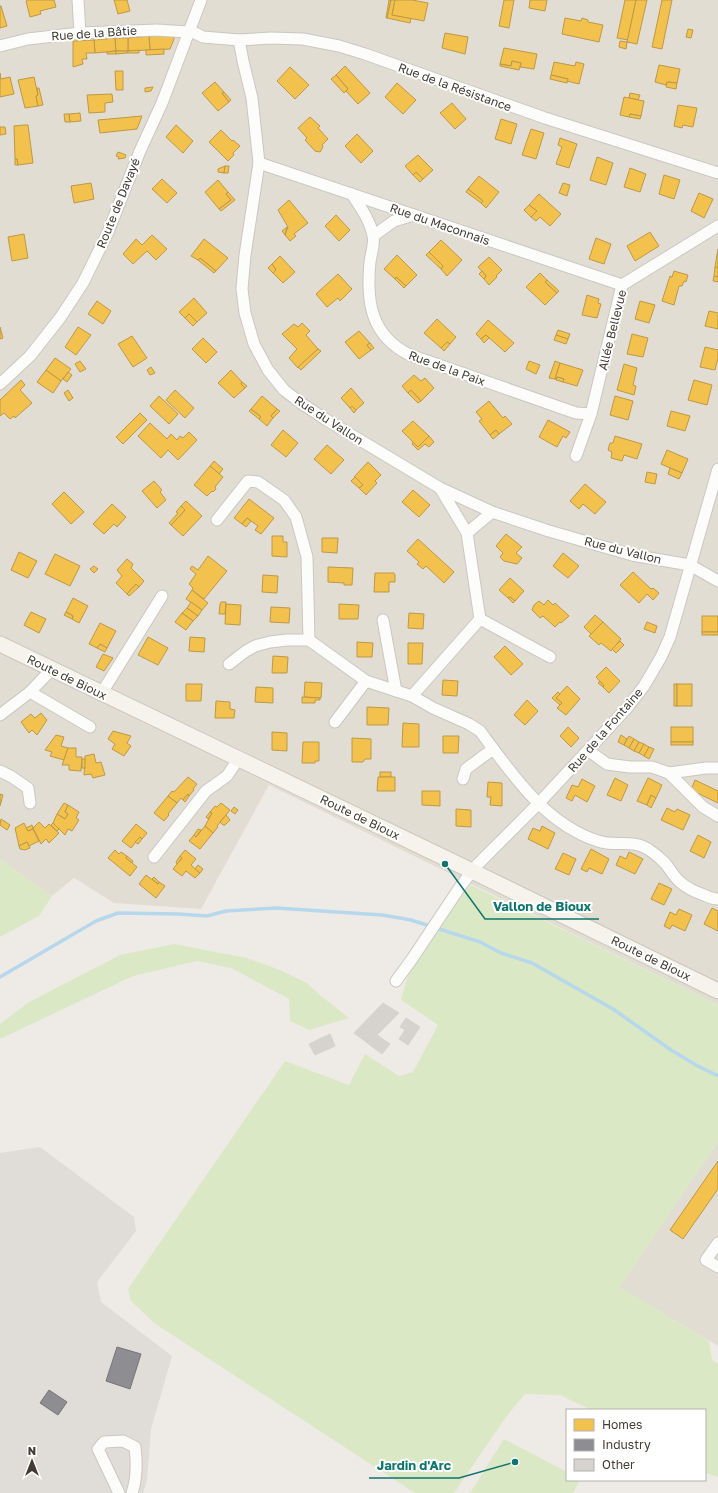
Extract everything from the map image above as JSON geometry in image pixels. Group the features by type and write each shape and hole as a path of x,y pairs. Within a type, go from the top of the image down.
{"main road":[{"name":"Route de Bioux","path":"0,644 101,694 239,758 718,991"}],"street":[{"path":"78,0 80,33"},
{"name":"Route de Davayé","path":"0,384 30,356 60,318 83,283 108,232 140,151 162,103 201,0"},
{"name":"Rue de la Bâtie","path":"0,46 28,39 80,33 157,30 188,32"},
{"name":"Rue de la Résistance","path":"188,32 195,33 203,37 239,40 287,38 303,39 339,46 545,118 718,173"},
{"name":"Rue du Vallon","path":"239,40 252,98 259,162 244,255 242,290 245,313 254,344 268,370 284,390 313,411 440,488 492,512 549,531 632,555 690,565 718,581"},
{"name":"Rue du Maconnais","path":"259,162 622,285"},
{"name":"Rue de la Paix","path":"352,194 367,216 373,236 368,288 370,307 374,320 386,338 398,350 576,413 591,414"},
{"path":"373,236 394,221 414,215"},
{"name":"Allée Bellevue","path":"576,456 591,414 622,285 639,276 718,226"},
{"name":"Rue de la Fontaine","path":"396,981 472,871 589,751 627,708 644,686 661,657 670,637 718,469"},
{"path":"217,520 248,481 258,482 284,500 296,517 307,556 309,640"},
{"path":"440,488 467,533 480,619"},
{"path":"467,533 492,512"},
{"path":"101,694 162,596"},
{"path":"480,619 550,657"},
{"path":"412,696 480,619"},
{"path":"384,620 396,691"},
{"path":"229,664 255,646 287,640 309,640 366,681 412,696 480,731 493,750 538,804 580,834 599,842 637,844 648,849 664,862 679,882 693,891 714,899 718,899"},
{"path":"0,715 30,692 51,670"},
{"path":"335,722 366,681"},
{"path":"30,692 90,727"},
{"path":"463,779 466,769 493,750"},
{"path":"589,751 607,764 630,767 652,767 669,773 703,807 718,816"},
{"path":"154,857 206,791 227,776 239,758"},
{"path":"669,773 706,768 718,768"},
{"path":"0,771 28,788 30,803"},
{"path":"718,1243 706,1260 718,1267"},
{"path":"119,1493 98,1449 104,1442 123,1440 135,1447 137,1464 132,1493"}],"shaded area":[{"path":"0,0 718,0 718,1005 269,785 201,909 114,903 74,878 52,896 0,859"},
{"path":"718,1142 718,1346 619,1287"},
{"path":"40,1147 134,1217 136,1231 97,1282 101,1302 172,1356 151,1429 147,1480 143,1493 0,1493 0,1153"}],"green space":[{"path":"0,859 52,896 39,916 0,937"},
{"path":"471,885 718,1005 718,1142 620,1287 709,1341 712,1360 718,1364 718,1477 706,1473 706,1409 589,1409 560,1395 525,1394 506,1417 454,1493 415,1493 154,1323 131,1301 128,1289 285,1061 349,1085 365,1054 399,1076 413,1072 438,1025 401,1000 413,964 445,917"},
{"path":"174,944 247,958 280,970 307,983 349,1018 309,1030 290,1021 289,999 231,968 197,961 133,976 0,1039 0,1024 29,1002 120,955"},
{"path":"504,1439 566,1471 566,1481 579,1481 573,1493 470,1493"}],"building: Homes":[{"path":"54,0 56,7 40,11 41,14 30,17 26,1"},
{"path":"114,0 127,0 130,11 118,14"},
{"path":"389,0 391,0 386,18"},
{"path":"391,0 395,0 392,15 411,18 410,23 387,18"},
{"path":"395,0 412,0 428,3 424,21 392,15"},
{"path":"504,0 514,0 509,28 499,26"},
{"path":"530,0 547,0 545,11 529,8"},
{"path":"625,0 636,0 628,40 617,38"},
{"path":"636,0 647,0 637,44 627,42"},
{"path":"662,0 672,0 662,49 652,47"},
{"path":"0,6 7,26 0,28"},
{"path":"565,18 581,21 582,18 588,20 588,22 603,25 599,42 562,34"},
{"path":"688,29 693,30 691,38 686,37"},
{"path":"445,33 468,37 465,54 442,48"},
{"path":"174,35 170,49 150,50 149,36"},
{"path":"149,36 150,50 128,51 128,38"},
{"path":"115,38 116,51 95,53 94,40"},
{"path":"115,38 128,38 128,51 116,51"},
{"path":"94,40 95,53 86,53 87,59 82,59 83,64 73,67 73,41"},
{"path":"620,41 627,42 626,49 619,47"},
{"path":"504,48 537,54 534,69 520,67 521,63 512,61 511,66 500,64"},
{"path":"164,49 164,54 146,55 146,50"},
{"path":"139,50 139,53 127,53 128,51"},
{"path":"116,51 116,54 107,54 107,52"},
{"path":"116,51 128,51 127,53 116,54"},
{"path":"512,61 521,63 519,70 500,66 500,64 511,66"},
{"path":"554,62 575,66 576,62 584,64 579,84 567,81 568,79 551,75"},
{"path":"659,65 680,69 677,83 667,82 666,85 655,82"},
{"path":"345,66 370,93 358,104 346,91 348,89 336,75"},
{"path":"290,67 309,85 295,99 277,81"},
{"path":"115,71 123,71 123,90 116,90"},
{"path":"0,73 1,79 10,77 14,94 0,97"},
{"path":"336,75 348,89 344,93 331,79"},
{"path":"551,75 568,79 567,83 550,79"},
{"path":"34,77 38,95 36,96 38,106 25,108 18,80"},
{"path":"215,82 224,92 222,93 229,102 218,111 202,93"},
{"path":"667,82 677,83 676,89 666,87"},
{"path":"397,83 416,100 403,114 385,97"},
{"path":"153,87 151,91 145,92 145,88"},
{"path":"37,88 39,88 43,105 38,106 36,96 38,95"},
{"path":"224,92 231,100 229,102 222,93"},
{"path":"630,93 640,95 638,100 629,98"},
{"path":"112,94 113,102 105,103 105,112 89,113 87,95"},
{"path":"624,97 644,101 641,116 630,114 629,117 620,115"},
{"path":"452,103 466,119 455,129 440,113"},
{"path":"678,105 697,108 693,127 683,125 682,128 674,126"},
{"path":"80,113 81,121 70,122 69,114"},
{"path":"64,114 69,114 70,122 65,122"},
{"path":"630,114 641,116 640,119 629,117"},
{"path":"142,116 137,129 100,133 98,120"},
{"path":"310,117 320,126 318,128 328,139 322,145 323,147 320,152 315,151 305,140 307,138 298,128"},
{"path":"501,119 517,124 511,144 495,139"},
{"path":"28,125 33,163 18,165 17,159 15,159 14,126"},
{"path":"176,125 193,141 183,153 166,137"},
{"path":"0,127 5,127 6,134 0,135"},
{"path":"531,129 544,133 536,159 522,155"},
{"path":"221,130 232,141 233,140 240,146 228,161 209,142"},
{"path":"357,134 373,151 361,163 345,146"},
{"path":"560,138 577,144 569,168 556,164 562,147 558,145"},
{"path":"118,152 126,155 125,158 118,159 119,157 116,156"},
{"path":"418,155 433,170 423,179 416,172 413,175 405,166"},
{"path":"597,157 613,163 606,185 590,180"},
{"path":"15,159 17,159 18,165 15,165"},
{"path":"225,166 224,173 218,172 218,169"},
{"path":"225,166 229,166 228,173 224,173"},
{"path":"630,168 646,174 640,192 624,187"},
{"path":"416,172 423,179 420,182 413,175"},
{"path":"664,175 680,180 674,199 659,194"},
{"path":"479,176 499,192 486,208 481,203 483,201 468,189"},
{"path":"162,179 177,193 167,203 152,189"},
{"path":"218,180 228,192 226,194 231,200 219,209 205,192"},
{"path":"91,183 94,199 74,203 71,186"},
{"path":"563,183 570,185 567,196 559,193"},
{"path":"468,189 483,201 481,203 466,192"},
{"path":"228,192 235,200 221,211 219,209 231,200 226,194"},
{"path":"699,193 713,199 704,218 691,211"},
{"path":"539,194 561,214 550,226 540,217 536,221 531,217 537,211 529,205"},
{"path":"289,200 308,223 294,234 296,236 290,241 285,235 288,227 278,210"},
{"path":"529,205 537,211 531,217 524,210"},
{"path":"336,215 350,230 339,241 325,226"},
{"path":"287,227 285,235 282,231"},
{"path":"650,232 659,246 635,261 627,246"},
{"path":"24,234 28,258 12,261 8,237"},
{"path":"152,235 167,249 156,260 147,251 133,264 123,254 136,239 142,245"},
{"path":"596,238 611,244 604,264 589,259"},
{"path":"204,239 228,258 216,271 200,258 198,260 191,256"},
{"path":"441,240 462,260 447,276 441,269 443,266 429,252"},
{"path":"718,249 718,268 715,267"},
{"path":"429,252 443,266 441,269 426,255"},
{"path":"397,255 417,275 406,286 384,269"},
{"path":"280,256 295,272 283,283 273,273 276,270 272,264"},
{"path":"489,257 502,270 489,285 484,279 486,276 478,267"},
{"path":"200,258 216,271 214,273 198,260"},
{"path":"272,264 276,270 273,273 268,268"},
{"path":"715,267 718,268 718,277 714,276"},
{"path":"482,271 486,276 484,279 479,274"},
{"path":"674,271 688,275 686,282 684,281 682,286 679,286 674,305 662,301 670,276 672,277"},
{"path":"540,273 547,280 545,282 557,293 545,305 526,287"},
{"path":"338,274 352,289 340,301 338,298 327,307 316,294"},
{"path":"714,276 718,277 718,282 713,281"},
{"path":"396,277 406,286 404,288 395,279"},
{"path":"547,280 559,291 557,293 545,282"},
{"path":"587,295 599,299 598,303 601,304 597,318 582,315"},
{"path":"194,298 207,313 197,322 189,314 185,318 179,312"},
{"path":"97,301 111,311 103,324 88,314"},
{"path":"640,301 655,305 649,323 635,319"},
{"path":"709,311 718,313 718,329 705,326"},
{"path":"189,314 197,322 193,326 185,318"},
{"path":"437,319 456,337 450,344 447,342 441,348 424,333"},
{"path":"488,320 514,343 505,352 486,335 481,339 476,334"},
{"path":"302,323 310,331 306,335 318,349 298,368 289,358 297,349 282,334 294,324 298,327"},
{"path":"0,327 3,338 0,339"},
{"path":"78,327 91,335 76,355 65,347"},
{"path":"558,330 570,334 568,339 556,335"},
{"path":"359,331 370,343 367,345 371,350 359,359 345,342"},
{"path":"632,334 648,338 643,357 627,354"},
{"path":"486,335 489,338 484,343 481,339"},
{"path":"556,335 568,339 566,344 554,340"},
{"path":"132,336 147,358 133,367 118,344"},
{"path":"203,338 217,352 206,363 192,349"},
{"path":"447,342 450,344 444,351 441,348"},
{"path":"370,343 374,348 371,350 367,345"},
{"path":"705,347 718,350 715,370 700,367"},
{"path":"318,349 321,351 301,370 298,367"},
{"path":"55,358 71,369 61,381 46,370"},
{"path":"80,361 86,369 80,372 75,364"},
{"path":"529,361 540,365 536,374 526,369"},
{"path":"555,361 560,363 555,379 549,378"},
{"path":"560,363 583,370 577,386 563,382 564,379 557,377 556,380 555,379"},
{"path":"624,364 637,368 633,385 636,386 634,395 617,390"},
{"path":"151,367 155,373 150,375 147,370"},
{"path":"46,370 61,381 53,393 37,382"},
{"path":"231,370 242,382 241,384 245,388 234,398 218,383"},
{"path":"68,372 72,375 67,382 63,379"},
{"path":"414,375 421,381 425,378 434,388 421,401 411,390 408,393 402,386"},
{"path":"557,377 564,379 563,382 556,380"},
{"path":"21,380 25,385 20,390 32,403 15,418 14,416 10,419 4,413 0,416 0,400"},
{"path":"694,380 712,385 707,405 688,400"},
{"path":"242,382 247,386 245,388 241,384"},
{"path":"351,388 364,403 356,410 352,406 350,408 341,398"},
{"path":"68,390 73,398 69,401 64,393"},
{"path":"175,390 194,408 185,418 166,400"},
{"path":"411,390 421,401 418,403 408,393"},
{"path":"159,396 178,414 169,424 150,406"},
{"path":"262,396 277,409 271,416 273,418 267,426 259,419 261,417 251,409"},
{"path":"615,396 633,401 628,420 610,415"},
{"path":"489,401 503,418 505,416 512,424 499,434 496,430 490,435 479,421 482,419 476,412"},
{"path":"352,406 356,410 354,413 350,408"},
{"path":"251,409 261,417 259,419 249,411"},
{"path":"277,409 280,411 273,418 271,416"},
{"path":"671,411 690,416 685,431 667,426"},
{"path":"140,413 147,420 123,444 116,437"},
{"path":"548,420 570,432 566,438 563,436 557,447 539,437"},
{"path":"413,421 429,436 418,447 402,431"},
{"path":"150,423 167,439 171,434 177,440 180,436 183,438 189,432 197,440 178,460 168,450 161,458 138,436"},
{"path":"283,430 298,443 286,457 271,445"},
{"path":"496,430 499,434 493,439 490,435"},
{"path":"429,436 434,442 429,447 425,444 418,450 412,444 413,442 418,447"},
{"path":"615,436 642,444 637,459 624,455 622,461 611,458 612,452 608,450 610,443 613,443"},
{"path":"327,445 344,460 331,474 314,459"},
{"path":"667,450 688,459 682,473 661,464"},
{"path":"214,461 223,469 219,474 210,466"},
{"path":"368,462 381,475 375,481 377,483 366,495 359,488 363,485 354,477"},
{"path":"210,466 223,477 215,487 216,489 207,496 194,485"},
{"path":"670,468 682,473 679,479 668,474"},
{"path":"647,472 657,474 655,484 645,482"},
{"path":"355,477 363,485 359,488 351,481"},
{"path":"154,481 162,490 160,492 166,500 157,508 142,491"},
{"path":"585,484 606,502 595,514 583,504 579,509 570,501"},
{"path":"413,490 430,505 419,517 402,502"},
{"path":"64,492 84,512 71,524 52,504"},
{"path":"249,499 274,518 261,534 255,530 258,526 247,518 242,524 234,518"},
{"path":"186,501 202,516 183,536 171,525 185,510 181,506"},
{"path":"112,504 126,517 117,527 114,524 104,534 93,524"},
{"path":"181,506 185,510 171,525 169,523 178,513 176,512"},
{"path":"247,518 251,521 246,527 242,524"},
{"path":"506,534 522,547 516,553 522,558 517,564 504,561 500,557 503,553 496,546"},
{"path":"272,536 283,536 283,542 287,542 287,557 272,556"},
{"path":"322,538 338,538 337,553 322,552"},
{"path":"418,539 454,572 444,583 426,566 423,569 417,564 419,562 407,551"},
{"path":"19,552 37,561 28,578 11,570"},
{"path":"563,553 579,566 568,578 553,566"},
{"path":"55,554 80,566 70,586 45,574"},
{"path":"208,556 227,571 204,599 192,590 193,588 189,584 196,574 190,569 192,566 198,570"},
{"path":"127,559 133,564 131,568 144,581 139,587 136,584 127,594 116,583 122,576 117,570"},
{"path":"94,566 98,569 94,573 90,569"},
{"path":"328,567 353,568 352,585 328,582"},
{"path":"633,572 651,589 653,588 659,593 653,600 647,594 639,603 620,585"},
{"path":"375,573 394,573 395,582 389,582 389,592 374,592"},
{"path":"263,575 278,576 277,593 262,592"},
{"path":"510,578 524,591 515,601 510,597 508,598 499,590"},
{"path":"136,584 139,587 129,596 127,594"},
{"path":"192,590 208,603 202,610 186,599"},
{"path":"510,597 515,601 513,603 508,598"},
{"path":"73,598 88,606 79,623 72,619 73,616 66,612"},
{"path":"548,600 553,605 555,603 569,616 555,627 543,616 540,618 532,610 534,605 539,601 544,605"},
{"path":"191,602 202,610 198,616 187,608"},
{"path":"221,602 226,602 225,614 219,614"},
{"path":"226,604 241,605 240,625 225,624"},
{"path":"339,604 359,605 358,619 339,619"},
{"path":"271,607 290,608 289,623 270,622"},
{"path":"187,608 198,616 193,621 182,613"},
{"path":"31,612 46,619 39,633 24,625"},
{"path":"66,612 73,616 72,619 64,615"},
{"path":"182,613 193,621 186,630 175,622"},
{"path":"409,613 424,614 423,629 408,628"},
{"path":"595,615 603,622 591,634 584,627"},
{"path":"702,616 718,616 718,632 702,632"},
{"path":"603,622 621,639 611,651 601,643 599,645 589,636"},
{"path":"647,622 657,626 655,633 644,629"},
{"path":"100,623 116,631 107,648 100,644 97,648 89,644"},
{"path":"702,632 718,632 718,635 702,635"},
{"path":"148,637 168,648 158,665 138,655"},
{"path":"190,637 205,638 204,652 189,651"},
{"path":"620,641 624,645 616,653 612,649"},
{"path":"357,642 373,643 372,657 357,657"},
{"path":"408,643 423,643 422,664 408,664"},
{"path":"100,644 107,648 105,652 97,648"},
{"path":"505,646 523,664 511,675 494,657"},
{"path":"103,654 113,658 104,671 96,667"},
{"path":"273,656 288,657 287,673 272,673"},
{"path":"606,667 620,681 609,693 596,677"},
{"path":"443,680 458,681 457,696 442,695"},
{"path":"600,681 604,686 603,687 598,683"},
{"path":"305,682 322,683 321,698 304,697"},
{"path":"186,684 202,684 201,701 186,701"},
{"path":"674,684 677,684 677,706 674,706"},
{"path":"677,684 692,684 692,706 677,706"},
{"path":"567,686 580,699 566,715 557,708 562,703 556,698"},
{"path":"256,687 273,688 273,703 255,702"},
{"path":"558,692 560,694 556,698 562,703 560,705 552,698"},
{"path":"302,697 320,698 320,700 315,700 315,703 302,703"},
{"path":"527,700 538,711 525,725 514,715"},
{"path":"216,701 230,702 230,709 235,710 234,718 215,718"},
{"path":"367,707 389,708 388,725 367,725"},
{"path":"41,713 47,720 37,735 32,730 29,733 21,722 31,714 35,718"},
{"path":"403,723 419,724 419,747 402,747"},
{"path":"568,727 579,738 571,747 560,736"},
{"path":"671,727 693,727 693,742 671,742"},
{"path":"113,731 131,736 127,743 131,746 124,756 112,749 115,744 108,739"},
{"path":"272,732 287,733 287,751 272,750"},
{"path":"56,735 64,737 61,746 68,748 64,760 50,756 52,752 45,750"},
{"path":"621,735 627,739 624,745 618,742"},
{"path":"443,736 459,736 458,753 443,753"},
{"path":"629,736 634,739 629,748 624,745"},
{"path":"352,738 371,739 371,759 365,759 363,762 352,762"},
{"path":"634,739 639,742 634,751 629,748"},
{"path":"303,742 319,742 319,761 315,761 315,763 302,763"},
{"path":"639,742 644,744 639,753 634,751"},
{"path":"671,742 693,742 693,745 671,745"},
{"path":"644,744 649,747 644,756 639,753"},
{"path":"649,747 654,749 649,759 644,756"},
{"path":"68,748 76,748 76,757 82,757 81,771 69,770 69,765 62,765"},
{"path":"94,754 96,763 101,762 105,775 93,778 91,774 84,775 85,756"},
{"path":"82,759 85,759 85,768 82,768"},
{"path":"380,772 391,772 391,777 380,777"},
{"path":"188,777 197,784 189,796 188,794 183,800 181,798 177,803 168,796 172,791 174,792"},
{"path":"378,777 395,777 395,791 377,791"},
{"path":"615,778 628,785 621,801 607,795"},
{"path":"648,778 662,785 656,798 651,795 647,805 637,801"},
{"path":"582,779 595,786 587,802 575,795 572,801 566,798 572,785 578,787"},
{"path":"695,780 718,791 718,803 691,790"},
{"path":"488,782 502,783 502,806 490,805 491,797 487,797"},
{"path":"422,791 440,791 440,806 422,805"},
{"path":"0,794 3,795 0,806"},
{"path":"188,794 189,796 185,802 183,800"},
{"path":"651,795 656,798 651,808 647,805"},
{"path":"168,796 177,803 164,821 154,813"},
{"path":"64,803 68,805 65,812 68,814 65,819 57,814"},
{"path":"221,803 230,810 213,833 205,826 212,813 210,812 215,806 217,807"},
{"path":"68,805 79,812 76,818 79,820 72,831 68,829 65,835 53,823 57,814 65,819 68,814 65,812"},
{"path":"234,807 238,810 235,814 231,811"},
{"path":"667,808 675,812 677,809 690,815 683,830 661,820"},
{"path":"456,809 471,810 471,827 456,826"},
{"path":"210,812 212,813 208,819 206,817"},
{"path":"226,815 230,820 223,825 220,822"},
{"path":"1,819 10,825 7,830 0,825"},
{"path":"39,822 45,828 49,824 59,833 49,843 46,839 41,844 33,828"},
{"path":"24,823 28,831 33,829 39,841 29,846 27,842 19,846 15,828"},
{"path":"53,823 59,829 57,831 51,825"},
{"path":"136,824 147,833 142,839 140,837 131,848 122,841"},
{"path":"32,825 33,829 28,831 26,828"},
{"path":"205,826 213,833 200,849 189,841 194,835 196,837"},
{"path":"542,826 555,833 548,849 528,839 533,828 540,831"},
{"path":"198,829 201,830 196,837 194,835"},
{"path":"698,835 711,842 704,858 690,851"},
{"path":"140,837 142,839 138,844 135,842"},
{"path":"27,842 30,848 25,850 20,849 19,846"},
{"path":"591,849 609,859 602,874 589,868 587,872 581,869"},
{"path":"115,850 119,854 121,852 127,856 126,858 137,867 130,876 108,858"},
{"path":"185,850 196,859 191,865 200,873 195,878 186,871 182,876 173,869 182,858 180,856"},
{"path":"629,852 643,859 635,874 616,865 620,856 626,859"},
{"path":"563,853 576,859 569,875 555,869"},
{"path":"127,856 133,861 132,863 126,858"},
{"path":"180,856 182,858 177,864 176,862"},
{"path":"198,865 203,869 200,873 195,869"},
{"path":"146,875 158,884 159,882 165,886 156,898 139,884"},
{"path":"154,877 159,882 158,884 152,879"},
{"path":"659,883 672,889 664,905 651,899"},
{"path":"712,908 718,911 718,931 704,924"},
{"path":"679,909 692,915 685,931 672,925 670,929 664,926 670,912 676,915"},
{"path":"718,1161 718,1189 683,1239 670,1230"}],"building: Industry":[{"path":"117,1347 141,1354 130,1389 106,1381"},
{"path":"49,1390 67,1402 58,1415 40,1403"}],"building: Other":[{"path":"383,1003 399,1013 377,1035 390,1044 382,1054 354,1033"},
{"path":"406,1018 420,1027 408,1045 399,1039 405,1030 400,1027"},
{"path":"330,1034 335,1046 315,1055 309,1044"}],"waterway":[{"path":"0,977 96,921 118,913 207,916 226,911 276,908 382,915 411,920 480,942 501,953 532,963 613,1009 671,1050 718,1076"}],"place":[{"name":"Vallon de Bioux","path":"445,864"},
{"name":"Jardin d'Arc","path":"515,1462"}]}
